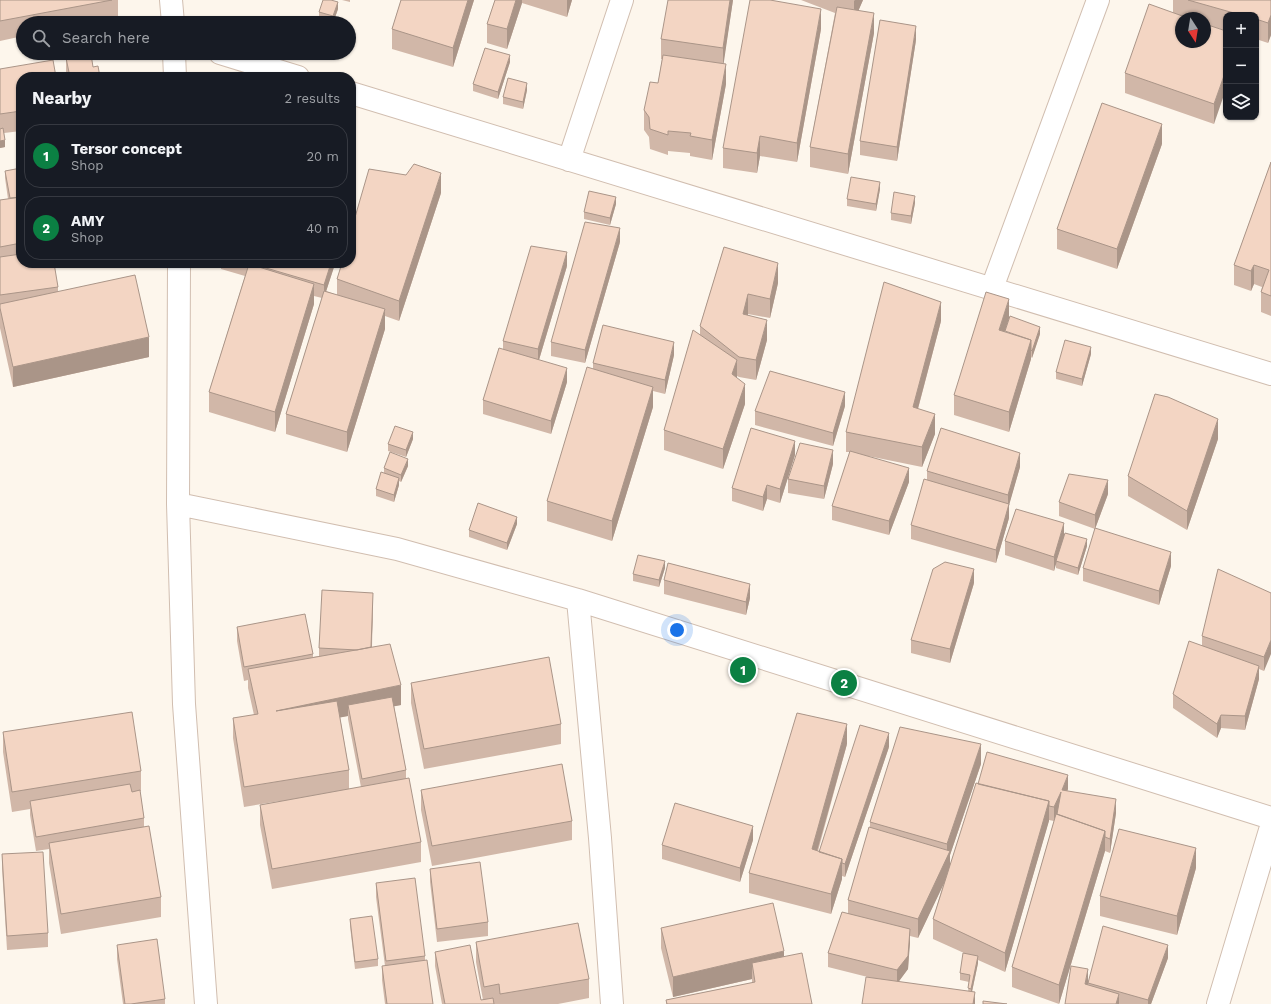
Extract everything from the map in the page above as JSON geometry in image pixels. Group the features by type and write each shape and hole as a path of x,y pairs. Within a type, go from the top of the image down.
{"street":[{"path":"171,0 172,16"},
{"path":"569,160 622,0"},
{"path":"992,288 1098,0"},
{"path":"174,60 175,72"},
{"path":"243,60 282,72"},
{"path":"356,95 1271,374"},
{"path":"179,268 178,504 184,704 206,1004"},
{"path":"178,504 397,549 578,600 1271,818"},
{"path":"578,600 600,838 612,1004"},
{"path":"1218,1004 1271,827"}],"building":[{"path":"0,0 112,0 27,16 16,16 16,18 0,21"},
{"path":"323,0 338,2 333,16 319,12"},
{"path":"401,0 468,0 453,48 392,29"},
{"path":"495,0 516,0 507,29 487,24"},
{"path":"668,0 730,0 723,48 661,39"},
{"path":"750,0 770,0 821,9 797,143 760,136 757,153 723,148"},
{"path":"1188,0 1271,0 1271,15 1268,23 1259,20 1259,12 1230,12"},
{"path":"1149,4 1175,13 1175,48 1211,48 1211,26 1223,30 1223,78 1214,104 1125,73"},
{"path":"837,7 874,13 848,154 810,147"},
{"path":"880,20 916,26 897,147 860,141"},
{"path":"485,48 510,55 498,92 473,84"},
{"path":"663,55 726,64 712,140 690,136 691,133 668,131 668,135 650,129 649,117 644,110 650,82 658,83"},
{"path":"53,60 55,72 16,72 16,112 0,114 0,69"},
{"path":"66,60 92,60 93,67 98,66 99,72 69,72"},
{"path":"508,78 527,83 523,102 503,97"},
{"path":"1102,103 1162,124 1117,249 1057,229"},
{"path":"3,128 5,140 0,141 0,129"},
{"path":"1271,162 1271,296 1261,292 1269,270 1254,265 1251,271 1234,265"},
{"path":"414,164 441,173 399,301 337,279 340,268 356,268 356,214 369,169 406,175"},
{"path":"16,169 16,197 10,198 5,171"},
{"path":"851,177 880,182 876,204 847,199"},
{"path":"589,191 616,197 610,218 584,212"},
{"path":"894,192 915,196 911,216 891,213"},
{"path":"16,198 16,244 0,247 0,200"},
{"path":"585,222 620,228 585,350 551,342"},
{"path":"531,246 567,252 538,349 503,341"},
{"path":"724,247 778,263 770,299 748,294 743,314 767,320 756,360 739,357 700,326"},
{"path":"16,255 16,268 55,268 58,287 0,295 0,257"},
{"path":"248,268 262,268 314,284 275,412 209,392"},
{"path":"266,268 329,268 324,285"},
{"path":"135,275 149,337 13,367 0,304"},
{"path":"884,282 941,302 913,407 935,414 922,447 846,432"},
{"path":"324,291 385,309 347,432 286,414"},
{"path":"986,292 1009,299 999,330 1031,340 1009,412 954,395"},
{"path":"1010,316 1040,327 1032,351 1031,340 1005,331"},
{"path":"603,325 674,342 665,380 593,363"},
{"path":"693,330 737,360 732,374 745,384 723,449 664,430"},
{"path":"1065,340 1091,347 1082,379 1056,372"},
{"path":"499,348 567,368 551,421 483,400"},
{"path":"587,367 653,387 612,521 547,501"},
{"path":"770,371 845,392 833,433 755,411"},
{"path":"1155,394 1168,397 1218,419 1187,511 1128,476"},
{"path":"395,426 413,432 406,450 388,444"},
{"path":"751,428 795,441 780,489 767,485 763,497 732,488"},
{"path":"941,428 1020,453 1008,495 927,471"},
{"path":"800,443 833,450 824,486 788,479"},
{"path":"850,451 909,468 889,521 832,506"},
{"path":"390,452 408,459 401,475 384,468"},
{"path":"381,472 399,478 394,495 376,489"},
{"path":"1069,474 1108,480 1095,515 1059,502"},
{"path":"924,479 1009,504 996,550 911,525"},
{"path":"478,503 517,517 507,543 469,530"},
{"path":"1016,509 1064,523 1054,557 1005,541"},
{"path":"1095,528 1171,552 1159,591 1083,568"},
{"path":"1065,533 1087,539 1078,568 1056,561"},
{"path":"638,555 665,561 659,580 633,574"},
{"path":"945,562 974,569 950,649 911,640 933,569"},
{"path":"668,563 750,584 746,602 664,580"},
{"path":"1218,569 1271,593 1271,640 1264,657 1202,636"},
{"path":"322,590 373,593 371,647 357,650 319,648"},
{"path":"305,614 313,654 244,667 237,627"},
{"path":"1189,641 1259,666 1245,716 1221,715 1217,724 1173,694"},
{"path":"390,644 401,685 276,711 337,701 349,770 244,787 233,718 258,714 248,669"},
{"path":"549,657 561,724 424,749 411,683"},
{"path":"392,697 406,770 362,779 348,705"},
{"path":"132,712 141,771 12,792 3,732"},
{"path":"797,713 847,724 812,849 842,859 831,894 749,873"},
{"path":"860,725 889,733 845,864 842,863 842,859 819,852"},
{"path":"900,727 981,744 947,844 870,822"},
{"path":"987,752 1068,775 1062,790 1116,799 1110,839 1105,837 1105,831 1057,814 1061,792 1054,807 1049,806 1049,801 978,784"},
{"path":"562,764 572,821 432,846 421,790"},
{"path":"409,778 421,842 272,869 260,805"},
{"path":"976,783 1049,801 1005,953 933,919"},
{"path":"130,784 132,792 140,790 144,818 36,837 30,801"},
{"path":"675,803 753,826 740,868 662,845"},
{"path":"1056,814 1105,831 1059,985 1012,967"},
{"path":"149,826 161,897 61,914 49,843"},
{"path":"869,827 950,851 918,919 848,900"},
{"path":"1119,829 1196,848 1177,916 1100,896"},
{"path":"43,852 48,933 7,936 2,854"},
{"path":"480,862 488,922 437,929 430,869"},
{"path":"415,878 425,956 386,961 376,883"},
{"path":"773,903 784,951 673,977 661,928"},
{"path":"842,912 910,929 908,956 897,970 828,953"},
{"path":"372,916 378,959 355,962 350,919"},
{"path":"578,923 589,979 500,994 499,984 484,987 476,942"},
{"path":"1103,926 1168,945 1148,1000 1088,983"},
{"path":"157,939 165,999 125,1004 117,945"},
{"path":"470,945 481,1000 493,998 494,1004 445,1004 435,952"},
{"path":"802,953 812,1004 667,1004 666,1000 755,982 752,963"},
{"path":"963,953 978,956 971,989 968,988 970,975 960,973"},
{"path":"427,960 433,1004 387,1004 382,966"},
{"path":"1071,966 1088,969 1085,984 1119,994 1116,1004 1065,1004"},
{"path":"866,977 975,992 973,1004 862,1004"},
{"path":"983,1001 1007,1004 983,1004"}],"place":[{"name":"Tersor concept","path":"743,670"},
{"name":"AMY","path":"844,683"}]}
